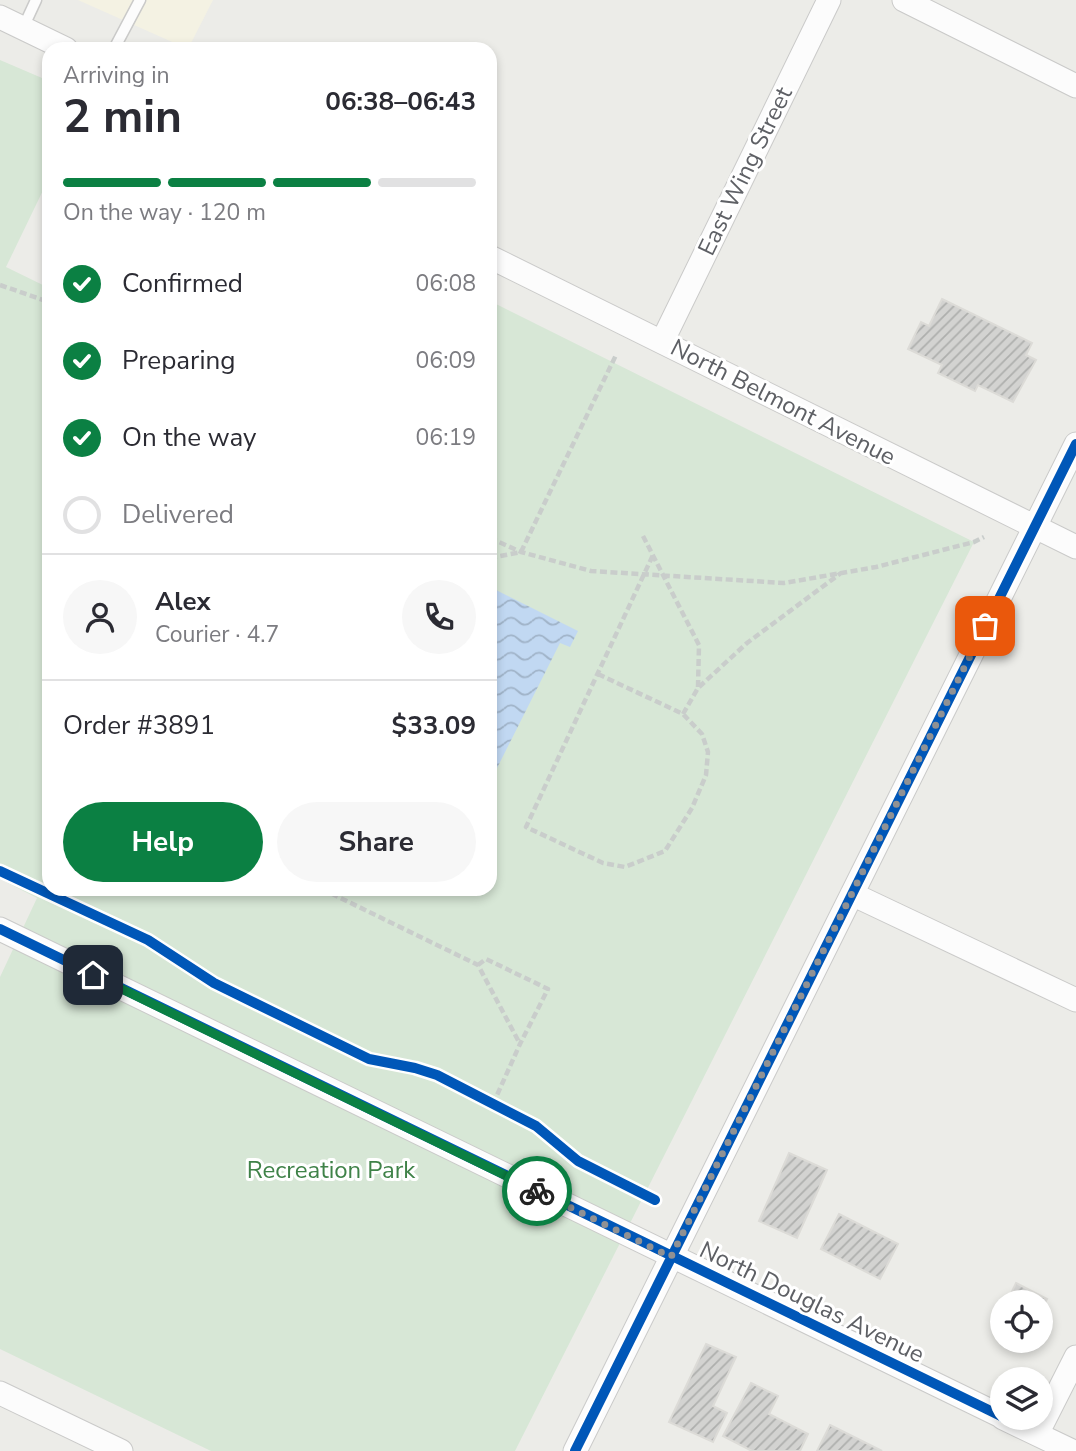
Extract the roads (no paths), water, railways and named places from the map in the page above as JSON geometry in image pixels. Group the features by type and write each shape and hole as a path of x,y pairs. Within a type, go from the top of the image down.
{"street":[{"name":"East Wing Street","path":"662,342 829,0"},
{"path":"904,0 1076,86"},
{"path":"0,17 52,42"},
{"name":"North Belmont Avenue","path":"497,260 1076,547"},
{"path":"575,1451 1076,444"},
{"path":"852,894 1076,1000"},
{"name":"North Douglas Avenue","path":"0,929 990,1411"},
{"path":"1037,1434 1076,1357"},
{"path":"0,1393 121,1451"},
{"name":"North Douglas Avenue","path":"1029,1430 1072,1451"}],"lane":[{"path":"23,28 36,0"},
{"path":"118,42 140,0"}],"water":[{"path":"497,590 578,631 570,647 560,643 497,768"}],"park label":[{"name":"Recreation Park","path":"331,1170"}]}
